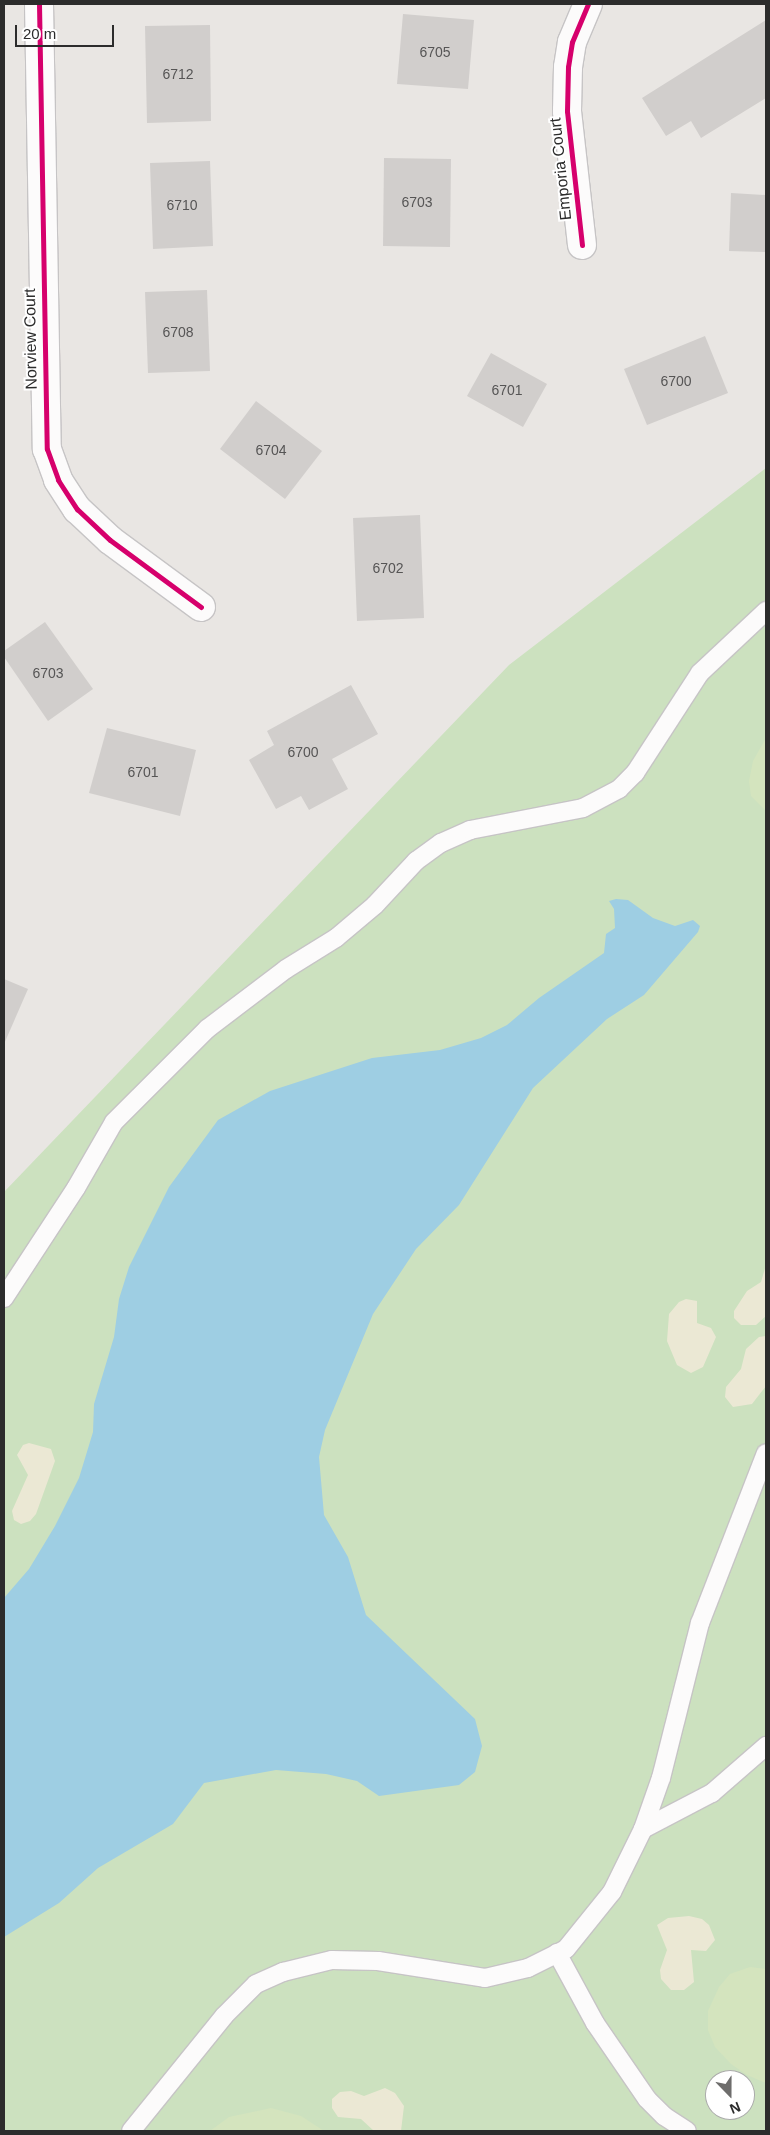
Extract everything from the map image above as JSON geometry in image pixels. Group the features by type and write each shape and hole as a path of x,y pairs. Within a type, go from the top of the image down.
{"street":[{"name":"Norview Court","path":"39,4 44,429 47,448 58,480 77,509 110,540 201,607"},
{"name":"Emporia Court","path":"582,246 567,110 568,67 572,42 588,4"}],"lane":[{"path":"4,1298 76,1188 114,1122 207,1029 286,969 336,938 375,905 416,861 448,839 502,822 583,808 619,789 635,773 700,673 722,649 758,628 766,611"},
{"path":"131,2131 224,2016 256,1984 283,1972 332,1960 378,1962 485,1978 528,1968 566,1950 612,1892 643,1829 661,1778 700,1623 766,1453"},
{"path":"643,1829 712,1793 766,1746"},
{"path":"557,1953 596,2023 646,2099 664,2116 687,2131"}],"green space":[{"path":"766,468 766,2131 4,2131 4,1192 509,665"},
{"path":"766,738 766,811 751,796 749,781 753,761"},
{"path":"750,1967 766,1969 766,2083 755,2078 755,2070 740,2070 731,2064 715,2047 708,2030 708,2011 719,1987 730,1974"},
{"path":"271,2108 301,2116 324,2131 210,2131 229,2117"}],"sand":[{"path":"766,1265 766,1316 756,1325 741,1325 734,1318 734,1311 747,1291 761,1282"},
{"path":"686,1299 697,1301 697,1323 711,1328 716,1337 703,1367 691,1373 677,1365 667,1341 669,1314 679,1302"},
{"path":"766,1336 766,1386 752,1404 733,1407 725,1397 726,1387 741,1369 746,1349 759,1337"},
{"path":"29,1443 51,1449 55,1461 36,1514 30,1521 21,1524 14,1520 12,1511 28,1475 17,1455 23,1445"},
{"path":"689,1916 702,1919 709,1925 715,1940 706,1951 691,1950 694,1982 684,1990 671,1990 661,1979 660,1970 667,1950 657,1925 668,1918"},
{"path":"385,2088 395,2093 404,2106 401,2131 374,2131 361,2119 338,2117 332,2108 332,2099 340,2092 351,2091 364,2096"}],"water":[{"path":"616,899 628,900 653,918 675,926 693,920 700,926 698,932 644,995 607,1019 533,1088 459,1205 416,1249 373,1314 325,1430 319,1457 324,1515 348,1557 366,1615 475,1719 482,1746 475,1772 459,1785 379,1796 357,1781 326,1774 276,1770 204,1783 173,1824 98,1868 59,1903 4,1937 4,1598 29,1569 55,1526 79,1478 93,1432 94,1404 114,1337 119,1299 129,1267 169,1187 218,1120 270,1091 372,1058 440,1050 481,1038 507,1025 539,998 604,953 606,934 615,928 614,909 609,901"}],"building":[{"path":"403,14 474,20 468,89 397,84"},
{"path":"766,20 766,98 701,138 691,121 666,136 642,98"},
{"path":"210,25 211,121 147,123 145,26"},
{"path":"384,158 451,159 450,247 383,246"},
{"path":"210,161 213,246 153,249 150,163"},
{"path":"731,193 766,195 766,252 729,251"},
{"path":"207,290 210,371 148,373 145,292"},
{"path":"705,336 728,393 647,425 624,369"},
{"path":"491,353 547,384 523,427 467,396"},
{"path":"256,401 322,451 285,499 220,449"},
{"path":"420,515 424,618 357,621 353,518"},
{"path":"45,622 93,689 48,721 4,657 4,651"},
{"path":"351,685 378,734 332,759 348,789 309,810 301,796 276,809 249,760 274,745 267,731"},
{"path":"107,728 196,750 180,816 89,793"},
{"path":"4,979 28,989 4,1044"}],"cycle path":[{"path":"39,4 47,449 58,480 77,509 110,540 201,607"},
{"path":"582,245 567,111 568,67 572,42 588,4"}]}
